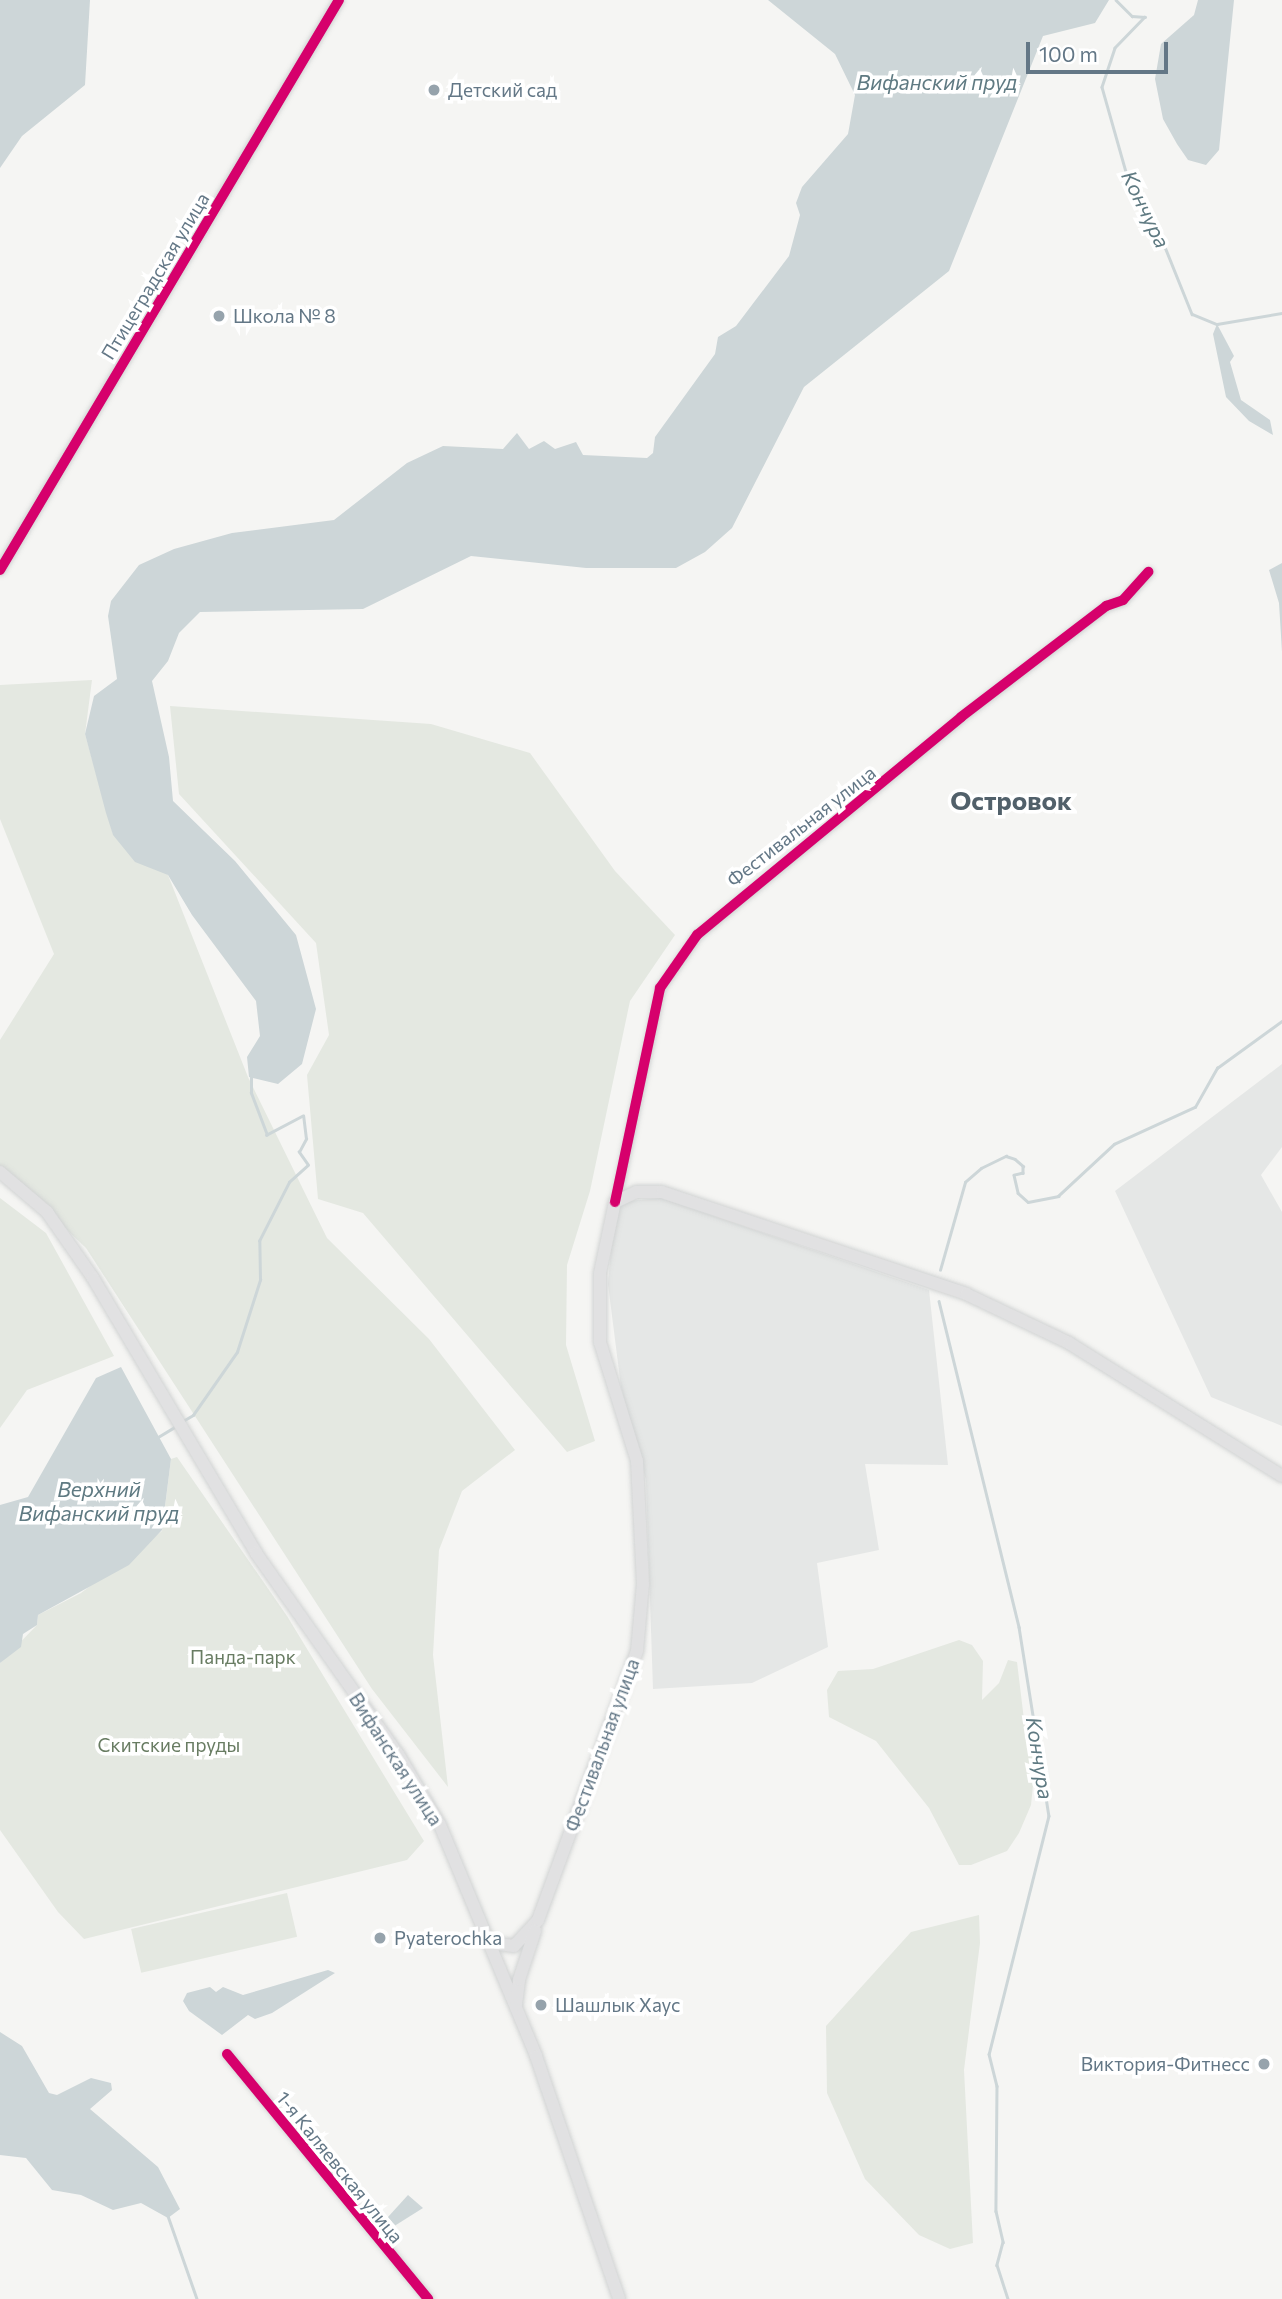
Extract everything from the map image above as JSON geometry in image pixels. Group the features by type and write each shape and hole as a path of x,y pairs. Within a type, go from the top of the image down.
{"main road":[{"name":"Вифанская улица","path":"0,1172 47,1212 93,1278 256,1552 398,1754 454,1853 492,1943 619,2299"},
{"path":"615,1202 636,1192 662,1192 966,1294 1069,1343 1282,1476"},
{"name":"Фестивальная улица","path":"492,1943 514,1946 538,1920 637,1651 643,1584 637,1461 600,1342 600,1273 615,1202"},
{"path":"516,2009 519,1980 538,1920"}],"street":[{"name":"Птицеградская улица","path":"0,570 339,0"},
{"name":"Фестивальная улица","path":"615,1202 660,988 697,935 961,718 1106,606 1123,600 1148,572"},
{"name":"1-я Каляевская улица","path":"227,2054 373,2238 428,2299"}],"shaded area":[{"path":"1282,1064 1282,1147 1261,1175 1282,1212 1282,1426 1211,1397 1115,1191"},
{"path":"661,1198 929,1290 948,1465 865,1464 879,1550 817,1563 828,1647 752,1683 653,1689 646,1480 621,1387 608,1284 615,1202"}],"green space":[{"path":"92,680 85,734 113,834 168,875 248,1077 327,1238 429,1339 515,1450 462,1491 439,1550 433,1655 448,1787 372,1689 86,1248 0,1166 0,1040 54,954 0,819 0,685"},
{"path":"170,706 431,724 530,753 615,871 675,935 630,1001 590,1191 567,1265 566,1345 595,1441 567,1452 363,1213 318,1199 307,1075 329,1035 316,943 179,794"},
{"path":"0,1198 46,1233 114,1356 27,1390 0,1428"},
{"name":"Скитские пруды","path":"177,1457 287,1616 424,1841 407,1860 84,1939 58,1912 0,1830 0,1663 37,1625 38,1615 81,1593 162,1531 171,1459"},
{"path":"959,1640 972,1645 983,1661 982,1700 999,1683 1008,1660 1017,1662 1025,1728 1035,1765 1031,1805 1019,1833 1007,1851 971,1865 959,1865 929,1808 876,1741 829,1717 827,1690 838,1671 873,1669"},
{"path":"287,1893 297,1937 141,1973 131,1929"},
{"path":"979,1915 980,1943 964,2070 973,2243 950,2249 919,2235 865,2179 827,2093 826,2026 911,1932"}],"water":[{"path":"0,0 90,0 85,85 22,136 0,168"},
{"name":"Вифанский пруд","path":"768,0 1109,0 1095,23 1043,36 949,271 804,387 732,528 705,552 676,568 586,568 471,556 363,609 200,612 179,633 168,661 152,681 169,757 173,801 235,861 296,935 316,1009 302,1064 278,1084 249,1077 247,1057 260,1036 256,1001 192,915 168,875 135,862 113,835 106,813 85,734 94,696 117,679 108,616 111,601 139,565 174,549 232,533 334,520 407,463 443,446 503,449 517,433 529,449 544,441 555,449 576,442 583,455 647,458 653,453 655,437 715,354 718,337 736,326 789,256 800,215 796,203 802,187 848,134 855,95 835,54"},
{"path":"1198,0 1234,0 1219,150 1206,165 1188,160 1177,144 1163,119 1155,79 1161,44 1194,15"},
{"path":"1217,324 1234,356 1230,362 1241,400 1270,420 1273,435 1249,421 1226,397 1213,334"},
{"path":"1282,563 1282,652 1279,603 1269,570"},
{"name":"Верхний Вифанский пруд","path":"121,1367 171,1459 162,1530 129,1565 38,1615 37,1625 23,1634 21,1647 0,1663 0,1505 28,1497 96,1378"},
{"path":"328,1970 335,1973 272,2013 255,2019 248,2015 222,2035 189,2011 183,2001 187,1993 210,1987 216,1992 223,1987 243,1995"},
{"path":"0,2032 22,2046 49,2093 57,2095 91,2078 111,2083 112,2090 90,2109 158,2167 180,2209 168,2218 141,2203 113,2210 81,2195 52,2190 26,2158 0,2155"},
{"path":"408,2195 423,2208 388,2230 388,2217"}],"waterway":[{"name":"Кончура","path":"1116,0 1132,16 1145,17 1115,48 1102,87 1128,179 1157,227 1192,314 1217,324 1282,313"},
{"name":"Кончура","path":"940,1270 965,1182 981,1168 1006,1156 1015,1159 1023,1166 1023,1173 1014,1175 1018,1193 1028,1202 1058,1196 1114,1144 1195,1107 1217,1068 1282,1021"},
{"path":"181,1422 193,1415 237,1352 260,1280 259,1241 289,1182 308,1165 299,1152 306,1139 303,1116 267,1135 251,1093 251,1075"},
{"name":"Кончура","path":"939,1301 1019,1627 1049,1816 989,2054 997,2086 996,2211 1003,2242 997,2265 1008,2299"},
{"path":"158,1437 176,1426"},
{"path":"168,2216 197,2299"}],"cycle path":[{"path":"0,570 339,0"},
{"path":"615,1202 660,988 697,935 961,717 1106,606 1123,600 1148,572"},
{"path":"227,2054 428,2299"}],"place":[{"name":"Детский сад","path":"434,90"},
{"name":"Школа № 8","path":"219,316"},
{"name":"Pyaterochka","path":"380,1938"},
{"name":"Шашлык Хаус","path":"541,2005"},
{"name":"Виктория-Фитнесс","path":"1264,2064"}],"district":[{"name":"Островок","path":"1011,800"}],"park label":[{"name":"Панда-парк","path":"243,1657"}]}
